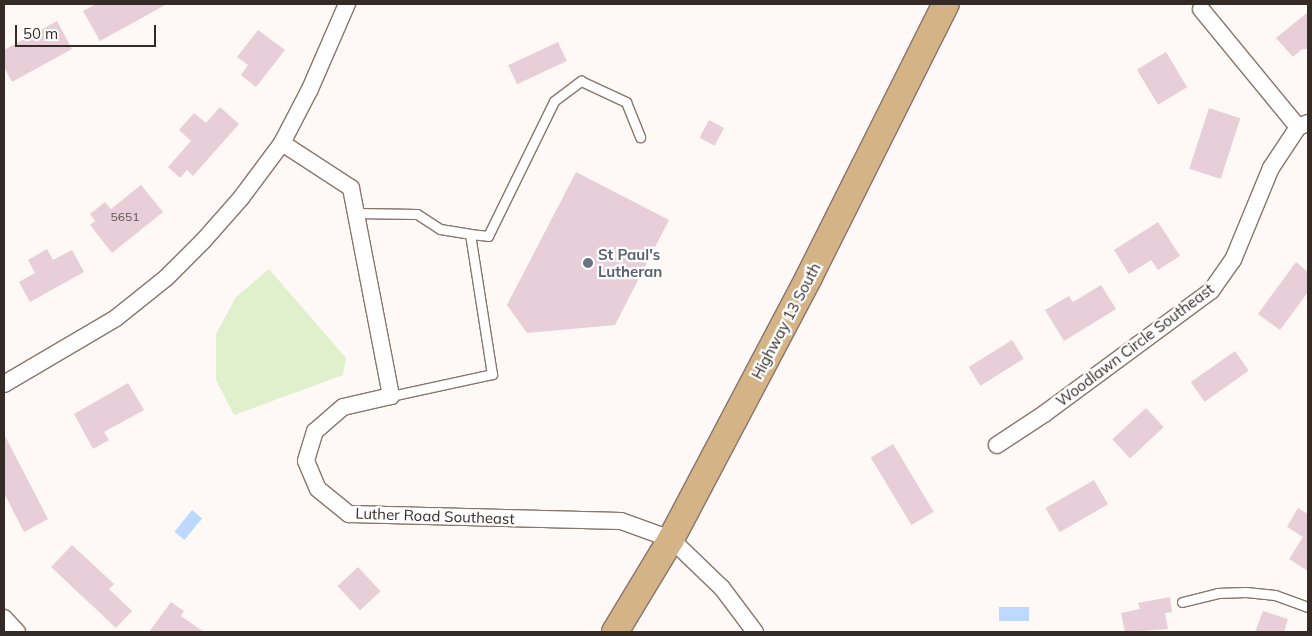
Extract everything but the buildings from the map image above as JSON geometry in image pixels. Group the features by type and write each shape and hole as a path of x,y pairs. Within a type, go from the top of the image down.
{"main road":[{"name":"Highway 13 South","path":"615,632 671,539 809,277 946,4"}],"street":[{"path":"4,384 74,345 166,278 241,198 282,142 310,89 347,4"},
{"path":"1201,9 1303,125"},
{"name":"Woodlawn Circle Southeast","path":"997,445 1044,414 1211,291 1233,260 1271,168 1303,125"},
{"path":"282,142 351,188 391,396"},
{"name":"Luther Road Southeast","path":"391,396 344,407 315,430 306,462 318,489 349,514 621,521 671,539"},
{"path":"671,539 722,588 755,632"},
{"path":"4,618 17,632"}],"lane":[{"path":"356,213 417,214 440,229 488,236 554,101 581,80 626,102 640,137"},
{"path":"391,396 492,374 470,234"},
{"path":"1182,602 1217,593 1246,592 1275,595 1308,607"}],"green space":[{"path":"269,269 346,358 343,375 234,415 216,380 216,334 236,297"}],"water":[{"path":"192,510 202,518 184,540 174,532"},
{"path":"999,607 1029,607 1029,621 999,621"}],"place":[{"name":"St Paul's Lutheran","path":"588,263"}]}
